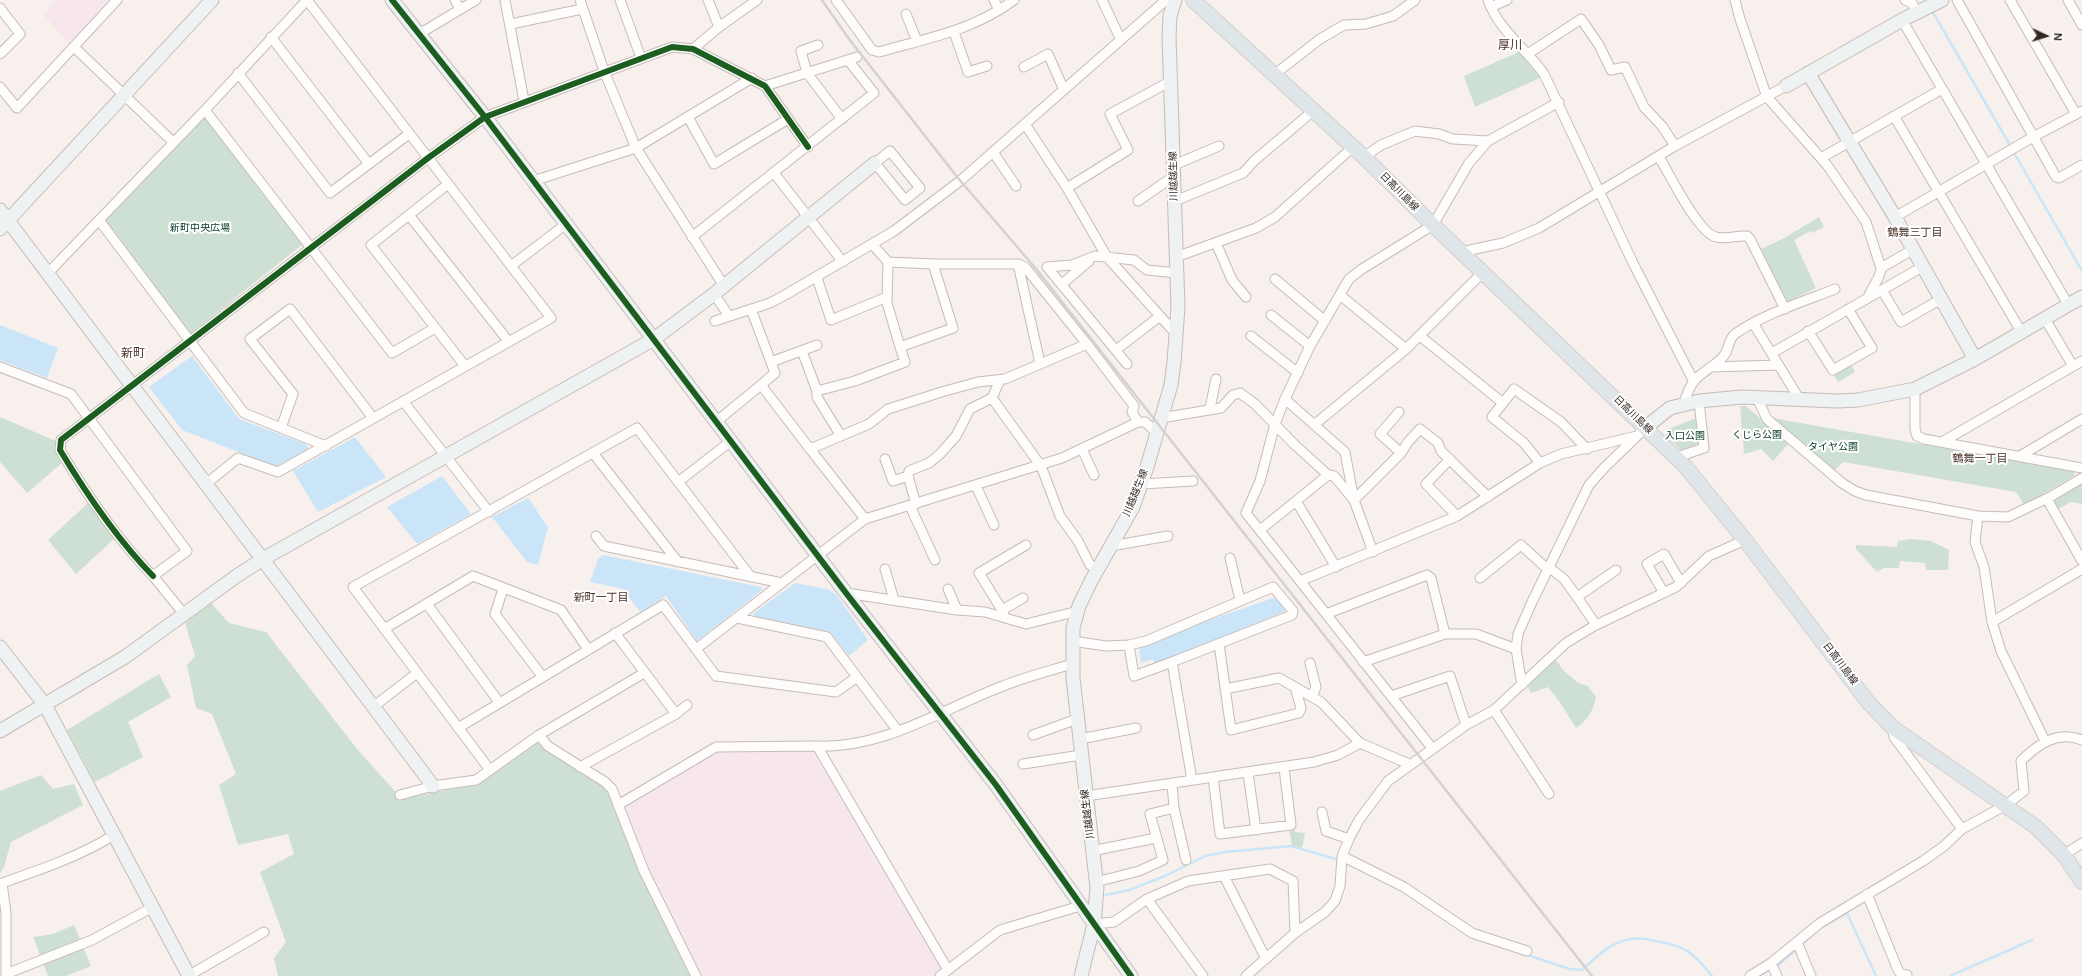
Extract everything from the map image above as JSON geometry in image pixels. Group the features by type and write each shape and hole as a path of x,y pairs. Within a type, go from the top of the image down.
{"main road":[{"name":"日高川島線","path":"1193,0 1364,157 1433,226 1483,272 1641,432 1677,457 1745,540 1868,702 1892,726 2036,826 2064,855 2082,882"}],"street":[{"path":"0,87 17,108 117,0"},
{"path":"4,225 212,0"},
{"path":"48,273 205,110 306,0 551,318 278,472 238,458 206,484"},
{"path":"392,0 485,117 846,593 996,786 1131,976"},
{"path":"455,0 460,10"},
{"path":"419,34 476,0"},
{"path":"505,0 511,24 524,101"},
{"path":"620,0 641,58"},
{"path":"708,0 719,27"},
{"path":"836,0 874,52 954,32 979,22 1014,0"},
{"path":"994,0 999,10"},
{"path":"1102,0 1121,40"},
{"path":"715,320 770,303 817,278 894,231 955,185 1166,0"},
{"name":"川越越生線","path":"1081,976 1094,924 1096,882 1077,719 1072,664 1072,640 1078,611 1098,568 1132,508 1142,484 1171,385 1176,334 1177,273 1170,16 1175,0"},
{"path":"1275,74 1320,38 1344,25 1366,24 1393,16 1415,0"},
{"path":"1507,0 1490,3 1502,27 1529,54 1544,74 1559,102 1633,263 1693,380"},
{"path":"1735,0 1740,20 1767,97 1821,158 1866,222 1881,268 1880,275 1872,287 1868,298"},
{"path":"1905,0 1912,3 1918,13"},
{"path":"1461,252 1503,243 1539,228 1675,146 1767,97 1902,20 1942,0"},
{"path":"1956,0 2032,137 2056,177 2059,178 2082,165"},
{"path":"1895,217 2032,137 2079,112 2010,0"},
{"path":"2068,0 2082,25"},
{"path":"693,49 719,27 754,1"},
{"path":"511,24 581,4 604,71 636,148 692,237 719,290 729,316"},
{"path":"0,8 20,34 0,54"},
{"path":"906,14 917,41"},
{"path":"1529,54 1581,19 1599,45 1611,70 1625,67 1644,107 1662,126 1675,146"},
{"path":"1902,20 1988,164 2069,306"},
{"path":"954,32 968,72 986,66"},
{"path":"271,37 369,164"},
{"path":"818,45 801,51 807,73 842,119"},
{"path":"74,47 173,142"},
{"path":"184,614 89,499 60,450 61,440 428,158 485,117 604,71 672,47 693,49 765,86 808,147"},
{"path":"1024,66 1048,54 1064,90"},
{"path":"692,237 808,147 874,93 852,59 765,86"},
{"path":"238,73 330,193 409,134"},
{"path":"1808,73 1895,217 1912,250 1976,359"},
{"path":"533,181 636,148 752,78"},
{"path":"1067,188 1128,150 1110,114 1171,81"},
{"path":"1821,158 1942,89"},
{"path":"1432,748 1246,513 1260,481 1275,424 1285,400 1310,346 1349,279 1362,269 1433,226 1469,162 1488,141 1559,102"},
{"path":"205,110 312,247 392,353 435,328"},
{"path":"1174,201 1243,173 1255,160 1313,111"},
{"path":"1894,116 1940,191 2022,333"},
{"path":"688,117 714,164 788,119"},
{"path":"1025,124 1067,188 1107,257 1176,334"},
{"path":"1364,157 1381,145 1415,130 1453,138 1488,141"},
{"path":"1138,201 1174,171 1219,146"},
{"path":"1176,257 1256,228 1275,217 1353,147"},
{"path":"0,731 125,657 263,559 654,339 719,290 808,218 875,163 890,151 920,188 905,200 875,163"},
{"path":"993,152 1016,186"},
{"path":"1659,156 1690,210 1708,233 1715,237 1724,238 1747,236 1750,239 1785,309"},
{"path":"774,173 843,262"},
{"path":"448,184 371,245 465,366"},
{"path":"0,210 4,225 48,273 433,786"},
{"path":"409,215 509,342"},
{"path":"98,220 244,413 326,446"},
{"path":"511,266 566,224"},
{"path":"1216,243 1232,280 1246,297"},
{"path":"872,245 888,262 933,264 1018,264 1025,267 1087,344 1134,406 1132,412 1138,422"},
{"path":"1881,268 1912,250"},
{"path":"1062,284 1095,256"},
{"path":"1127,364 1047,267 1072,265 1095,256 1134,260 1147,270 1177,273"},
{"path":"817,391 855,381 905,362 887,297 888,262"},
{"path":"900,346 953,328 933,264"},
{"path":"1018,264 1040,363"},
{"path":"1772,353 1922,267"},
{"path":"1314,425 1406,349 1483,272"},
{"path":"817,278 831,320 887,297"},
{"path":"1275,279 1325,321"},
{"path":"1684,403 1693,380 1711,367 1725,354 1732,337 1754,323 1836,289"},
{"path":"1882,290 1901,322 1941,299"},
{"path":"1340,295 1406,349"},
{"path":"1522,685 1516,649 1518,634 1550,568 1565,532 1589,485 1604,468 1661,414 1684,403 1699,401 1730,398 1858,400 1915,389 1976,359 2069,306 2082,297"},
{"path":"281,428 293,394 250,339 290,309 373,418"},
{"path":"717,421 775,373 751,309"},
{"path":"1808,331 1833,370 1872,348 1848,309"},
{"path":"1271,315 1310,346"},
{"path":"1116,350 1160,316"},
{"path":"2045,320 2073,366"},
{"path":"1754,323 1800,400"},
{"path":"1251,336 1298,373"},
{"path":"1420,336 1503,403"},
{"path":"810,449 869,424 888,409 978,382 1000,380 1087,344"},
{"path":"771,362 817,345"},
{"path":"802,351 817,391 817,397 841,436"},
{"path":"1942,442 2082,361"},
{"path":"1711,367 1778,365"},
{"path":"0,367 71,394 187,550 153,576"},
{"path":"1210,408 1216,379"},
{"path":"935,560 913,505 908,476 909,471 929,463 940,454 956,436 970,409 992,398 1000,380"},
{"path":"761,385 865,519"},
{"path":"1915,389 1915,429 1917,436 2082,468"},
{"path":"1540,463 1524,443 1492,417 1514,390 1561,422 1587,449"},
{"path":"1161,418 1210,408 1221,408 1233,395 1240,393 1328,475 1334,476 1354,500"},
{"path":"992,398 1041,466 1060,516 1078,542 1090,565 1098,568"},
{"path":"1756,398 1767,419 1855,491 1866,495 1978,516 2008,517 2047,499 2082,478"},
{"path":"1285,400 1345,452 1354,500 1373,552"},
{"path":"403,401 489,512"},
{"path":"1677,457 1704,448 1699,401"},
{"path":"1400,412 1380,434 1401,453"},
{"path":"2020,456 2082,419"},
{"path":"696,648 737,618 817,554 865,519 1041,466 1138,422 1145,422 1157,433"},
{"path":"490,770 353,587 637,428 751,577"},
{"path":"1354,500 1401,453 1408,442 1420,429 1438,443 1441,451 1488,497"},
{"path":"1300,581 1457,516 1540,463 1561,454 1587,449 1641,432"},
{"path":"678,482 732,441"},
{"path":"1082,448 1094,475"},
{"path":"593,453 678,562"},
{"path":"885,459 894,481 908,476"},
{"path":"1450,459 1426,484 1457,516"},
{"path":"1260,530 1328,475"},
{"path":"1142,484 1192,481"},
{"path":"976,486 994,525"},
{"path":"2047,499 2082,561"},
{"path":"1296,501 1336,567"},
{"path":"1978,516 1975,542 1984,567 1992,622 2001,651 2045,741"},
{"path":"596,536 604,546 782,583"},
{"path":"1111,546 1168,536"},
{"path":"1246,976 1295,934 1325,912 1335,901 1340,886 1342,856 1349,839 1359,820 1388,781 1409,764 1466,725 1494,710 1566,643 1596,625 1664,593 1681,583 1709,556 1745,540"},
{"path":"1004,614 979,573 1026,545"},
{"path":"1480,578 1521,545 1544,566 1550,568 1564,579 1596,625"},
{"path":"1664,593 1647,564 1664,554 1681,583"},
{"path":"1230,558 1240,600"},
{"path":"885,569 894,600"},
{"path":"1577,597 1616,570"},
{"path":"1992,622 2082,570"},
{"path":"384,629 473,576 503,589 561,610 588,649"},
{"path":"1326,614 1427,576 1431,578 1445,634"},
{"path":"1072,640 1106,646 1129,645 1146,641 1273,587 1293,611 1292,615 1134,676 1129,645"},
{"path":"503,589 495,614 542,676"},
{"path":"948,589 957,610"},
{"path":"846,593 957,610 1004,614 1026,624 1078,611"},
{"path":"1004,614 1024,598"},
{"path":"426,604 499,702"},
{"path":"458,728 542,676 664,604 716,676 836,692 857,677"},
{"path":"737,618 827,637 898,731"},
{"path":"615,633 676,714"},
{"path":"1364,662 1434,636 1445,634 1476,634 1516,649"},
{"path":"1219,644 1231,730 1294,715 1299,712 1301,708 1295,688"},
{"path":"0,648 45,705 189,976 264,932"},
{"path":"1172,662 1192,780"},
{"path":"1310,663 1316,687 1312,697"},
{"path":"618,805 716,747 839,747 871,740 941,714 1003,686 1072,664"},
{"path":"374,707 417,673"},
{"path":"400,796 433,786 476,780 539,735 644,673"},
{"path":"1392,696 1450,676 1466,725"},
{"path":"1225,689 1279,678 1321,702 1360,743 1409,764"},
{"path":"580,767 676,714 687,705"},
{"path":"1494,710 1549,794"},
{"path":"1033,735 1077,719"},
{"path":"1892,726 1894,737 1962,829"},
{"path":"1080,739 1136,728"},
{"path":"539,735 548,746 605,782 612,789 644,871 696,976"},
{"path":"1750,976 1771,963 1820,923 1922,861 1944,846 1962,829 2006,805 2024,791 2021,761 2045,741 2057,737 2082,740"},
{"path":"1086,796 1284,768 1338,755 1360,743"},
{"path":"817,746 948,970"},
{"path":"1023,764 1081,755"},
{"path":"1213,777 1220,834 1256,830 1291,825 1284,768"},
{"path":"1248,773 1256,830"},
{"path":"1172,784 1174,808 1186,860"},
{"path":"1096,882 1139,871 1163,860 1150,814 1174,808"},
{"path":"1322,812 1326,831 1349,839"},
{"path":"114,835 85,852 2,883 6,913 6,975 92,940 153,907"},
{"path":"1092,851 1156,838"},
{"path":"2064,855 2082,843"},
{"path":"1342,856 1404,887 1472,933 1527,951"},
{"path":"1094,924 1114,922 1147,899 1188,881 1270,869 1292,881 1295,934"},
{"path":"1224,876 1266,959"},
{"path":"1867,894 1898,970 1901,974 1907,975"},
{"path":"1147,899 1203,976"},
{"path":"940,976 1000,930 1080,906"},
{"path":"1796,942 1812,976"},
{"path":"1771,963 1777,976"}],"shaded area":[{"path":"56,0 112,0 69,45 43,14"},
{"path":"817,746 948,970 940,976 698,976 618,805 716,747"}],"green space":[{"path":"1519,52 1540,78 1475,107 1464,76"},
{"name":"新町中央広場","path":"204,116 303,244 190,334 104,221"},
{"path":"1819,217 1824,227 1812,233 1811,231 1794,240 1816,288 1788,302 1785,301 1759,250 1784,238"},
{"path":"1851,365 1855,372 1838,382 1833,374"},
{"name":"くじら公園","path":"1740,406 1746,406 1789,443 1773,461 1761,449 1744,454"},
{"path":"0,417 58,442 63,462 27,493 0,462"},
{"name":"入口公園","path":"1696,418 1699,443 1682,451 1666,435 1666,430"},
{"name":"タイヤ公園","path":"1772,418 2074,471 2074,476 2024,505 2016,492 1843,462 1834,471"},
{"path":"2082,482 2082,504 2071,502 2056,510 2053,499"},
{"path":"88,503 115,538 76,574 48,540"},
{"path":"1910,539 1931,541 1949,550 1948,570 1926,570 1925,563 1900,561 1899,568 1884,568 1877,572 1856,549 1856,545 1897,547 1898,541"},
{"path":"211,603 229,623 266,632 357,749 402,799 480,783 538,741 603,786 609,794 651,897 690,976 278,976 274,958 286,942 260,872 294,854 288,834 238,845 219,785 236,774 212,714 196,708 187,665 195,656 185,623"},
{"path":"1555,659 1564,671 1578,683 1588,686 1596,697 1589,715 1584,722 1576,728 1548,687 1531,693 1528,687 1540,671"},
{"path":"159,674 171,697 128,722 143,757 95,782 67,730"},
{"path":"41,775 53,789 74,784 83,805 11,842 4,867 0,874 0,791"},
{"path":"1294,827 1295,832 1305,833 1302,848 1292,845 1289,828"},
{"path":"74,925 91,966 66,976 48,976 33,937 53,934"}],"water":[{"path":"0,325 58,348 47,378 0,360"},
{"path":"192,356 239,419 306,444 308,449 277,466 182,430 149,387"},
{"path":"355,437 386,477 318,512 293,471"},
{"path":"442,476 471,514 417,544 387,507"},
{"path":"528,498 548,527 538,565 527,562 492,517"},
{"path":"603,555 761,587 762,590 697,641 666,596 640,612 623,589 590,582 598,559"},
{"path":"795,583 827,589 836,594 868,640 849,656 830,632 754,617 754,613"},
{"path":"1273,598 1276,599 1285,610 1284,612 1155,664 1153,659 1141,663 1139,647 1172,633"}],"waterway":[{"path":"1931,9 2011,147"},
{"path":"2013,151 2082,271"},
{"path":"1106,895 1129,890 1165,876 1205,856 1225,852 1291,846 1339,860"},
{"path":"1819,929 1847,913 1876,976"},
{"path":"1801,945 1816,932"},
{"path":"1524,954 1570,969 1582,970 1616,943 1630,939 1646,939 1674,945 1688,951 1700,961 1712,976"},
{"path":"1950,976 2032,940"},
{"path":"1776,967 1798,948"},
{"path":"1759,976 1771,969"}],"railway":[{"path":"822,0 849,39 958,178 1037,270 1592,976"}],"cycle path":[{"path":"392,0 485,117 846,593 996,785 1131,976"},
{"path":"153,576 139,562 114,531 92,500 60,450 61,440 428,158 485,117 672,47 693,49 765,86 808,147"}],"district":[{"name":"厚川","path":"1510,46"},
{"name":"鶴舞三丁目","path":"1915,233"},
{"name":"新町","path":"133,354"},
{"name":"鶴舞一丁目","path":"1980,459"},
{"name":"新町一丁目","path":"601,598"}]}
